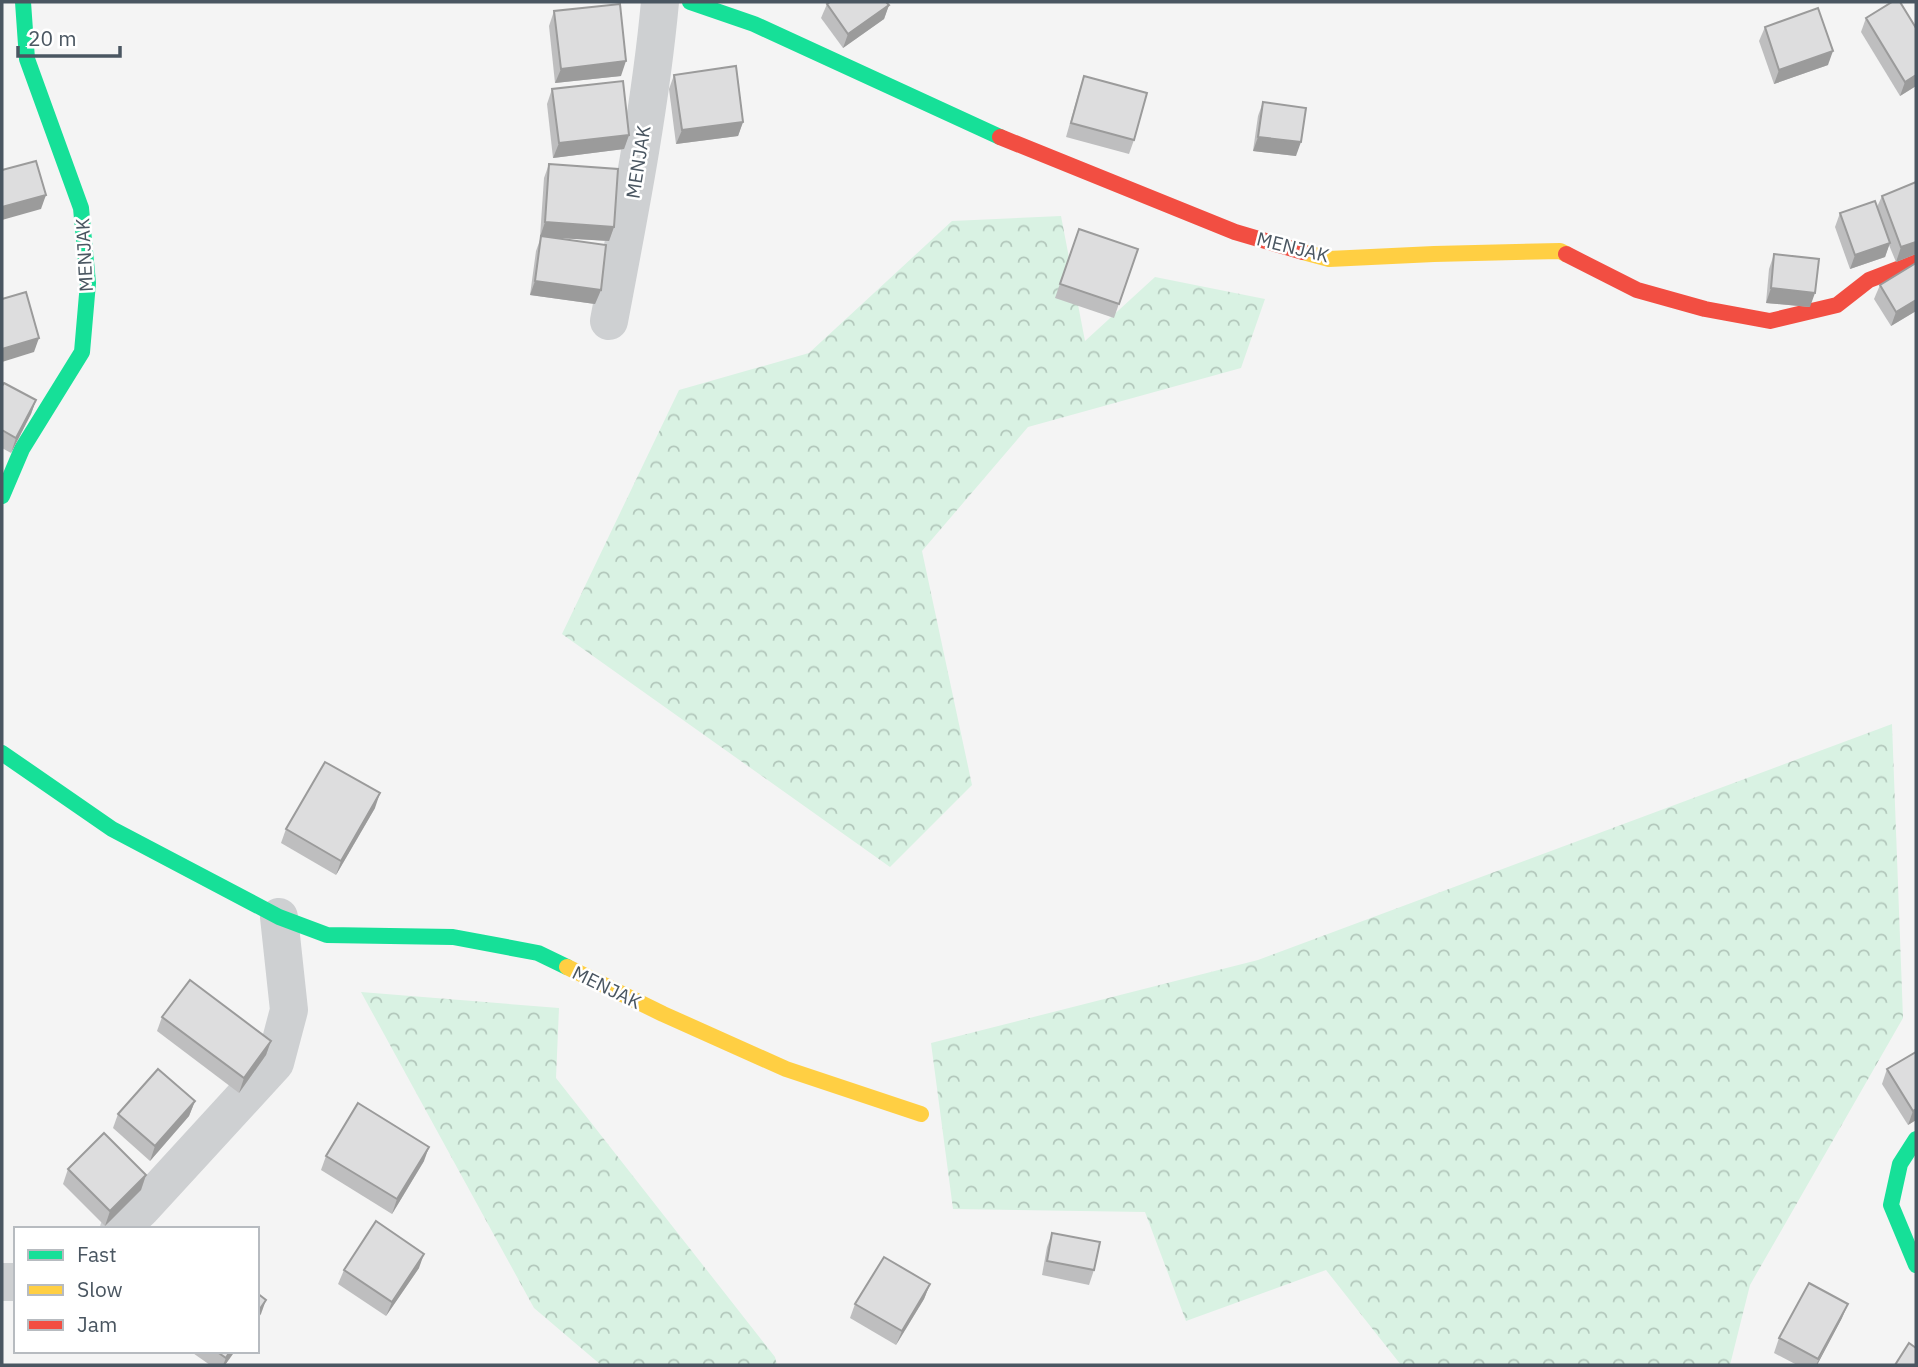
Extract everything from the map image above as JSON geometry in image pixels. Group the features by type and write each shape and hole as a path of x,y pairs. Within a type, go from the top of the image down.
{"street":[{"name":"MENJAK","path":"2,496 22,449 82,352 88,283 81,208 27,59 23,2"},
{"name":"MENJAK","path":"609,321 635,184 656,51 660,2"},
{"name":"MENJAK","path":"690,2 754,24 1003,139 1235,233 1329,259 1560,251 1637,290 1705,309 1770,321 1837,305 1869,280 1916,262"},
{"name":"MENJAK","path":"2,753 111,829 279,917 327,935 453,937 538,953 663,1014 786,1069 921,1114"},
{"path":"121,1227 141,1209 275,1063 289,1010 279,917"},
{"path":"1916,1139 1900,1164 1891,1205 1916,1265"}],"green space":[{"path":"1061,216 1085,341 1155,277 1265,299 1241,368 1028,427 922,551 972,785 890,867 562,634 679,390 809,353 952,221"},
{"path":"1892,724 1903,1018 1750,1285 1730,1365 1401,1365 1326,1270 1186,1321 1145,1212 953,1209 931,1043 1258,960"},
{"path":"361,992 559,1008 556,1078 775,1357 777,1365 601,1365 534,1308"}],"building":[{"path":"886,2 889,5 848,34 827,4"},
{"path":"1892,2 1900,2 1916,28 1916,75 1905,82 1866,18"},
{"path":"620,4 626,61 561,69 554,11"},
{"path":"1818,8 1833,51 1779,70 1765,27"},
{"path":"736,66 743,122 682,130 674,75"},
{"path":"1084,76 1147,93 1134,140 1071,123"},
{"path":"623,81 629,135 559,143 552,89"},
{"path":"1263,102 1306,108 1301,142 1258,137"},
{"path":"36,161 46,195 2,207 2,170"},
{"path":"549,164 618,169 614,227 545,222"},
{"path":"1916,182 1916,242 1901,247 1882,196"},
{"path":"1875,201 1890,243 1855,255 1840,213"},
{"path":"1079,229 1138,249 1119,304 1060,284"},
{"path":"541,236 606,245 601,290 535,281"},
{"path":"1774,254 1819,259 1815,293 1771,288"},
{"path":"1916,263 1916,300 1896,312 1880,285"},
{"path":"26,292 39,338 2,349 2,299"},
{"path":"4,383 36,400 16,438 2,430"},
{"path":"325,762 380,793 341,861 286,829"},
{"path":"190,980 271,1041 244,1078 162,1017"},
{"path":"1916,1052 1916,1109 1913,1111 1887,1069"},
{"path":"158,1069 195,1101 155,1146 118,1114"},
{"path":"358,1103 429,1147 397,1199 326,1156"},
{"path":"104,1133 146,1175 110,1211 68,1169"},
{"path":"376,1221 424,1254 392,1302 344,1270"},
{"path":"1052,1233 1100,1242 1094,1270 1047,1261"},
{"path":"884,1257 930,1284 902,1331 855,1304"},
{"path":"1809,1283 1848,1304 1818,1359 1779,1338"},
{"path":"259,1295 266,1300 259,1310"},
{"path":"1909,1343 1916,1348 1916,1365 1895,1365"}],"traffic: fast":[{"path":"2,496 22,449 82,352 88,283 81,208 27,59 23,2"},
{"path":"690,2 754,24 1000,137"},
{"path":"2,753 112,829 279,917 327,935 453,937 538,953 567,967"},
{"path":"1916,1139 1900,1164 1891,1205 1916,1265"}],"traffic: slow":[{"path":"1303,252 1329,259 1560,251 1566,254"},
{"path":"567,967 786,1069 921,1114"}],"traffic: jam":[{"path":"1000,137 1235,232 1303,252"},
{"path":"1566,254 1637,290 1705,309 1770,321 1837,305 1869,280 1916,262"}]}
